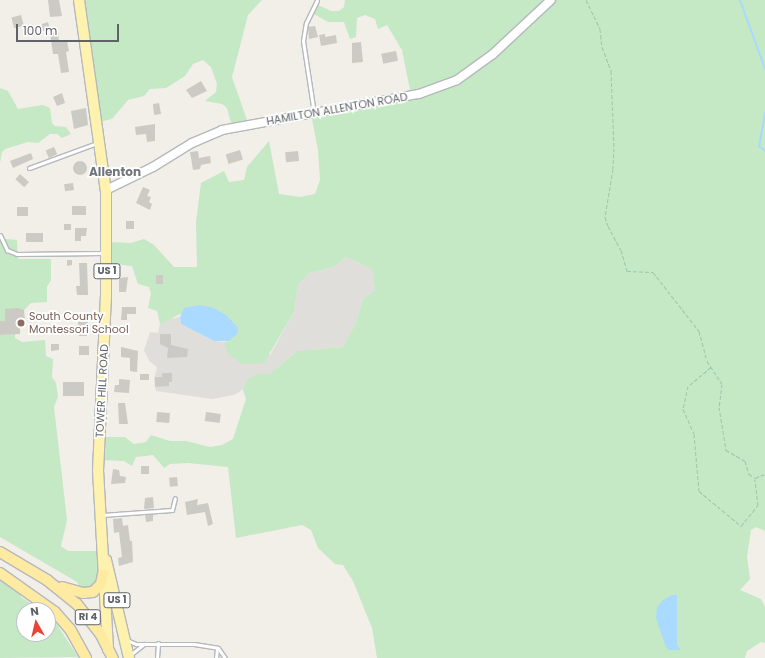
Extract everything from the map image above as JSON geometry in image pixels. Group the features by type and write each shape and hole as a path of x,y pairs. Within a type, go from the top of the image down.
{"highway":[{"name":"RI 4","path":"0,552 54,584 77,604 108,647 113,658"},
{"name":"RI 4","path":"0,573 55,612 70,629 86,658"},
{"path":"54,584 87,593 100,586 103,574"}],"main road":[{"name":"TOWER HILL ROAD","path":"79,0 106,190 107,253 98,470 108,658"},
{"name":"TOWER HILL ROAD","path":"101,543 127,640 129,657"}],"street":[{"name":"HAMILTON ALLENTON ROAD","path":"106,190 153,166 192,143 222,130 419,94 457,80 493,54 551,0"}],"lane":[{"path":"314,113 303,41 306,23 317,0"},
{"path":"30,168 100,142"},
{"path":"0,235 7,250 16,254 107,253"},
{"path":"100,515 172,510 175,498"},
{"path":"127,640 144,644 194,644 217,648 225,658"},
{"path":"157,658 158,643"},
{"path":"129,657 144,644"},
{"path":"216,658 217,648"}],"path":[{"path":"586,0 600,29 602,47 611,78 614,162 605,217 608,226 621,250 627,271 653,272 699,331 707,361 711,367 722,384 719,407 726,450 745,461 749,474 755,478 758,505 741,526 698,491 694,434 683,409 688,386 711,367"},
{"path":"755,478 765,474"}],"shaded area":[{"path":"346,257 372,269 375,290 363,299 356,323 343,347 298,351 269,374 234,395 212,399 156,391 154,379 157,367 149,361 144,350 150,332 158,333 160,324 168,319 180,317 181,324 214,341 224,342 228,347 270,355 294,312 298,285 309,273 334,267"}],"green space":[{"path":"79,0 262,0 248,15 232,77 248,123 232,127 227,108 222,104 205,101 216,92 217,84 211,67 203,60 193,64 185,76 166,88 150,89 144,96 128,100 112,119 99,122"},
{"path":"345,0 765,0 765,531 756,527 751,530 747,557 750,579 740,590 761,599 765,607 765,643 761,642 747,651 745,658 377,658 372,628 353,581 343,565 335,564 318,548 311,530 302,525 236,538 228,467 188,463 170,464 164,468 153,455 136,457 132,466 124,461 100,460 102,437 125,437 134,444 146,442 151,435 170,441 186,441 210,447 222,445 233,439 246,399 243,390 247,380 257,374 269,374 298,351 343,347 356,323 363,299 375,290 372,269 346,257 334,267 309,273 298,285 294,312 264,363 242,364 228,354 224,342 229,341 180,314 160,324 157,311 148,308 151,294 149,287 138,284 132,266 107,263 107,242 131,243 144,239 154,245 174,267 197,267 196,222 201,183 224,171 229,182 244,180 247,167 269,141 279,194 300,197 315,194 320,180 318,150 311,114 411,95 402,50 387,25 378,29 375,19 365,15 357,18 356,37 350,39 344,22 328,22 312,13 316,4 331,11 339,11 344,7"},
{"path":"0,88 8,91 18,109 43,105 50,108 52,123 55,126 66,127 71,134 62,138 57,134 50,134 38,143 28,142 5,149 2,152 0,163"},
{"path":"0,240 17,240 18,259 51,259 51,280 47,287 47,302 31,303 24,310 5,309 5,324 3,324 0,321"},
{"path":"15,334 15,338 22,342 45,340 46,356 53,359 52,377 56,383 58,397 54,407 67,520 61,546 68,551 106,551 105,579 83,592 77,582 0,537 0,335"},
{"path":"0,573 19,585 21,597 28,602 16,602 16,642 56,642 56,623 78,657 0,658"}],"water":[{"path":"200,305 214,308 226,315 238,328 237,334 229,341 214,341 181,324 180,317 184,308"},
{"path":"672,595 677,595 677,644 680,650 669,650 666,647 656,618 657,607 663,600"}],"building":[{"path":"48,0 59,0 62,16 50,17"},
{"path":"21,15 24,26 14,28 11,18"},
{"path":"48,22 50,30 43,31 42,24"},
{"path":"315,26 318,37 309,39 308,27"},
{"path":"58,32 59,42 67,41 69,51 66,52 69,72 61,73 58,54 53,54 50,33"},
{"path":"325,34 325,37 336,35 337,43 321,46 319,35"},
{"path":"361,42 363,62 352,63 352,43"},
{"path":"396,51 398,61 383,64 381,54"},
{"path":"201,81 207,91 192,98 186,90"},
{"path":"62,93 65,103 57,106 53,97"},
{"path":"159,103 161,114 154,115 153,104"},
{"path":"86,108 88,125 74,129 71,111"},
{"path":"155,124 155,141 147,142 146,134 136,135 135,127"},
{"path":"54,147 57,154 49,158 46,151"},
{"path":"240,150 243,160 229,164 226,154"},
{"path":"198,151 199,158 210,156 211,163 201,165 200,169 193,170 190,152"},
{"path":"298,151 299,161 286,162 285,152"},
{"path":"31,153 33,159 13,168 10,161"},
{"path":"80,161 85,163 87,168 85,173 80,175 75,173 73,168 75,163"},
{"path":"20,174 29,182 24,187 15,179"},
{"path":"73,183 74,190 65,191 64,184"},
{"path":"143,187 150,190 147,196 151,197 149,202 152,204 150,210 136,203"},
{"path":"72,206 86,206 86,215 72,215"},
{"path":"17,207 28,207 28,216 17,216"},
{"path":"126,221 134,221 134,229 126,229"},
{"path":"64,224 71,224 71,230 64,230"},
{"path":"75,228 87,228 86,236 81,236 81,241 75,241"},
{"path":"26,233 43,233 43,242 26,242"},
{"path":"67,260 72,260 72,265 67,266"},
{"path":"79,263 87,263 88,295 77,295 76,286 80,286"},
{"path":"156,275 163,275 163,284 156,284"},
{"path":"128,277 126,292 119,292 119,278"},
{"path":"122,307 136,307 136,314 127,314 127,320 121,320"},
{"name":"South County Montessori School","path":"18,308 24,310 25,321 20,321 20,334 0,335 0,321 5,321 5,309"},
{"path":"88,321 87,336 79,336 78,322"},
{"path":"160,334 171,334 171,345 188,349 187,357 167,358 168,348 160,344"},
{"path":"51,344 59,344 59,350 51,351"},
{"path":"79,346 89,346 89,355 79,355"},
{"path":"121,347 138,351 137,372 130,371 130,358 121,357"},
{"path":"162,373 172,373 172,382 169,382 169,386 155,387 155,377 162,377"},
{"path":"140,374 149,374 149,380 140,380"},
{"path":"119,379 130,380 129,393 114,392 115,385 119,385"},
{"path":"63,382 84,382 84,396 63,396"},
{"path":"118,403 125,403 128,424 119,424"},
{"path":"157,412 170,413 169,423 156,422"},
{"path":"206,412 221,414 220,423 205,421"},
{"path":"141,466 149,466 149,474 141,474"},
{"path":"113,469 119,470 120,476 126,477 125,483 111,484"},
{"path":"177,477 178,486 170,487 169,478"},
{"path":"153,497 154,508 144,509 145,498"},
{"path":"198,499 197,505 208,503 213,524 208,526 205,512 187,515 185,502"},
{"path":"153,514 153,521 146,522 145,515"},
{"path":"122,518 123,526 128,525 130,541 132,541 133,562 119,566 118,558 122,557 119,532 114,533 113,519"}],"waterway":[{"path":"740,0 765,69"},
{"path":"765,113 759,146 765,151"}],"place":[{"name":"South County Montessori School","path":"21,323"}],"district":[{"name":"Allenton","path":"115,172"}]}
